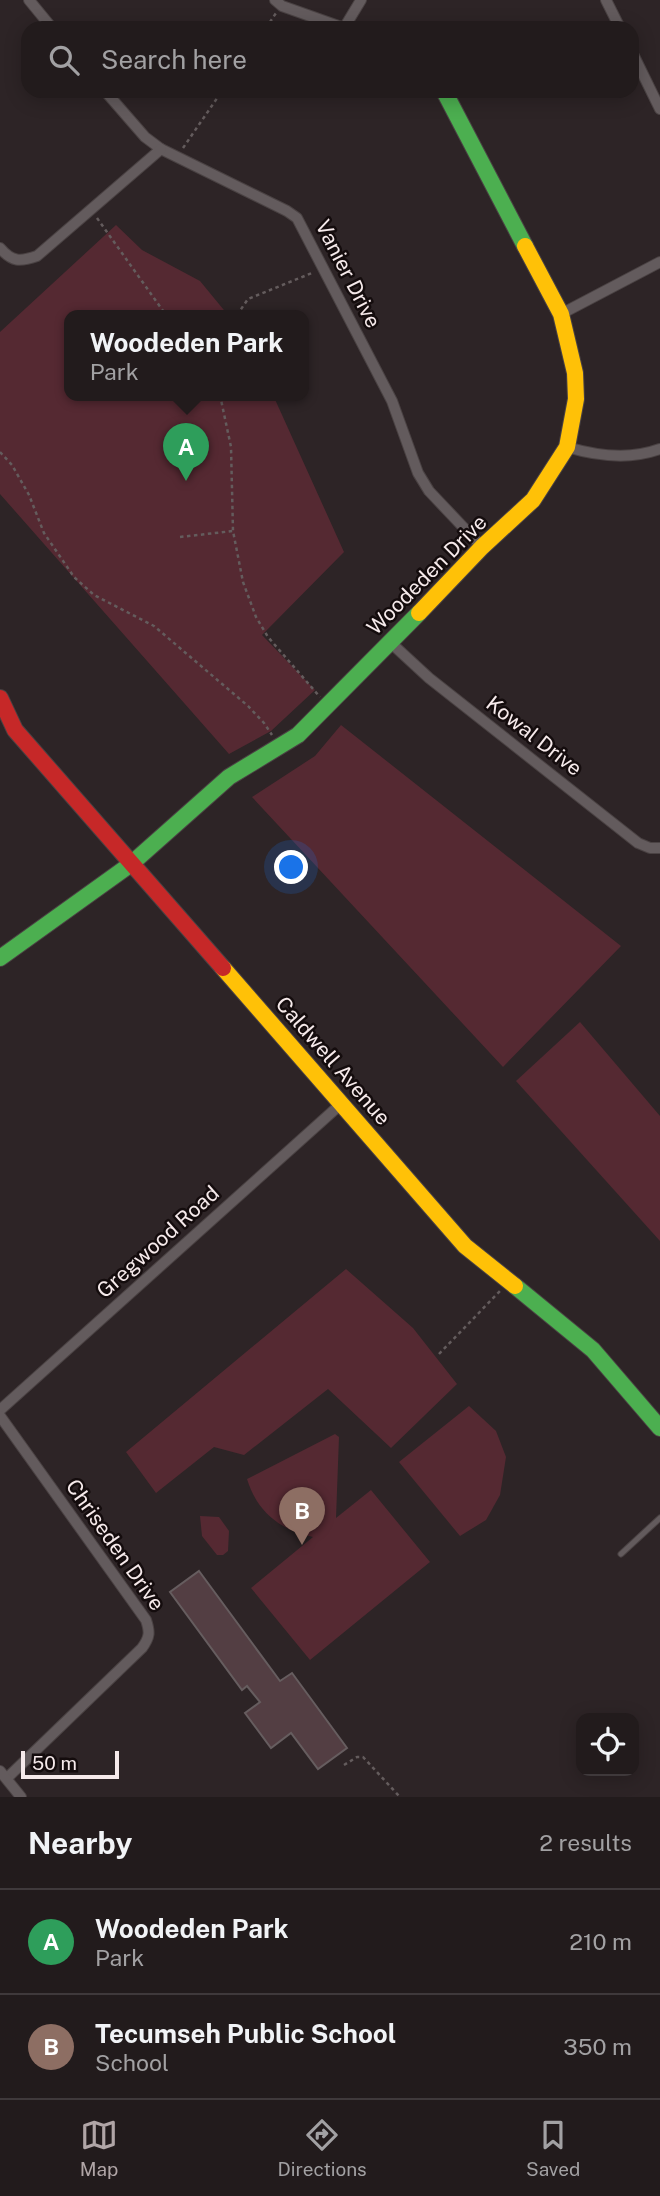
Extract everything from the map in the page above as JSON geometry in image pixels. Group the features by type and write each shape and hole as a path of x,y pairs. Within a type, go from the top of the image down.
{"street":[{"path":"29,0 46,21"},
{"path":"348,21 361,0"},
{"path":"606,0 616,21"},
{"path":"278,3 326,21"},
{"path":"639,66 660,109"},
{"name":"Vanier Drive","path":"111,98 145,137 161,149 297,218 392,401 418,472 429,491 482,547"},
{"name":"Woodeden Drive","path":"0,958 131,864 229,778 298,735 482,547 533,500 567,447 576,399 575,373 561,314 448,98"},
{"path":"0,248 13,260 24,261 37,256 161,149"},
{"path":"561,314 660,262"},
{"path":"567,447 590,454 611,456 647,454 660,449"},
{"name":"Kowal Drive","path":"390,642 429,678 638,843 650,849 660,848"},
{"name":"Caldwell Avenue","path":"0,698 15,730 465,1246 593,1350 660,1428"},
{"name":"Gregwood Road","path":"0,1410 342,1103"},
{"name":"Chriseden Drive","path":"0,1416 146,1620 149,1629 149,1638 142,1648 3,1774"},
{"path":"3,1774 21,1797"}],"lane":[{"path":"621,1554 660,1518"}],"path":[{"path":"269,21 278,3"},
{"path":"177,156 217,98"},
{"path":"90,209 162,310"},
{"path":"240,310 248,299 324,268"},
{"path":"221,401 231,447 233,531 243,582 256,617 268,637 328,707"},
{"path":"0,452 12,465 29,495 44,533 74,577 94,595 154,626 248,706 264,723 279,746"},
{"path":"180,537 233,531"},
{"path":"439,1354 510,1280"},
{"path":"344,1765 357,1757 363,1757 400,1797"}],"shaded area":[{"path":"116,225 142,250 200,281 224,310 64,310 64,401 276,401 344,552 262,635 315,690 271,731 229,754 0,494 0,332"},
{"path":"341,725 621,946 503,1067 252,797 315,756"},
{"path":"580,1022 660,1116 660,1241 516,1081"},
{"path":"346,1269 413,1328 457,1384 391,1448 328,1389 244,1455 214,1447 156,1493 126,1452"},
{"path":"469,1406 496,1431 506,1457 500,1495 486,1520 460,1536 399,1462"},
{"path":"335,1434 339,1437 336,1518 371,1490 430,1562 310,1660 251,1588 313,1537 290,1530 271,1518 257,1501 247,1479"},
{"path":"200,1516 219,1517 229,1531 228,1551 223,1555 217,1555 202,1536"}],"building":[{"path":"199,1571 280,1681 292,1673 347,1748 318,1769 291,1733 271,1748 245,1713 260,1702 247,1686 242,1690 170,1592"}],"traffic: fast":[{"path":"448,98 525,246"},
{"path":"0,958 131,864 229,777 298,735 419,613"},
{"path":"515,1286 593,1350 660,1428"}],"traffic: slow":[{"path":"419,613 482,547 533,500 567,447 576,399 575,373 561,314 525,246"},
{"path":"223,968 465,1246 515,1286"}],"traffic: jam":[{"path":"0,698 15,730 223,968"}],"place":[{"name":"Woodeden Park","path":"186,481"},
{"name":"Tecumseh Public School","path":"302,1545"}]}
